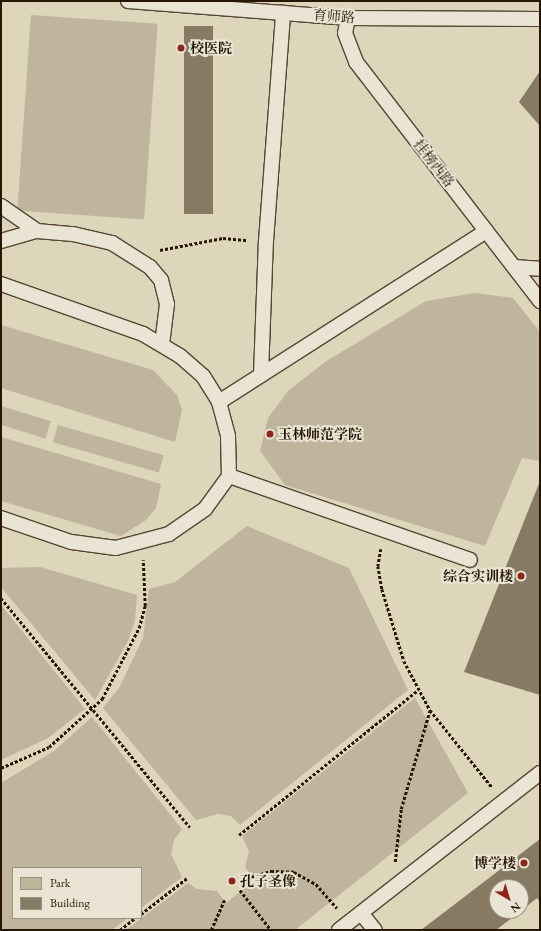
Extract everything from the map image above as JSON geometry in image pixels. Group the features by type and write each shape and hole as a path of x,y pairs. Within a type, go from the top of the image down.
{"lane":[{"name":"育师路","path":"128,1 348,18 540,19"},
{"path":"261,375 266,241 283,12"},
{"name":"挂榜西路","path":"348,18 345,33 356,62 540,301"},
{"path":"1,206 37,231"},
{"path":"1,241 37,231 73,234 112,243 137,259 162,280 167,304 162,345"},
{"path":"219,402 486,231"},
{"path":"514,267 540,269"},
{"path":"1,284 143,334 162,345 203,376 219,402 228,436 229,476 205,509 169,534 116,548 71,542 1,518"},
{"path":"229,476 470,560"},
{"path":"344,926 540,773"},
{"path":"361,913 375,930"}],"path":[{"path":"137,259 149,252 223,238 266,241"},
{"path":"384,530 378,566 388,618 418,690 430,710 473,766 505,800"},
{"path":"1,768 49,747 93,709 110,687 139,628 145,606 142,541"},
{"path":"1,598 190,827"},
{"path":"239,835 418,690"},
{"path":"392,889 401,809 430,710"},
{"path":"251,877 280,870 308,878 344,926"},
{"path":"142,913 187,878"},
{"path":"240,890 271,930"},
{"path":"211,930 225,899"},
{"path":"120,930 134,919"}],"green space":[{"path":"31,15 158,24 144,219 17,211"},
{"path":"475,293 513,298 540,332 540,461 522,458 485,546 285,485 260,451 268,418 288,391 325,362 426,301"},
{"path":"1,325 153,370 177,395 182,410 175,442 1,388"},
{"path":"1,406 51,421 45,438 1,425"},
{"path":"58,425 164,455 159,473 53,442"},
{"path":"1,437 161,484 156,508 146,520 121,536 1,501"},
{"path":"247,526 349,568 408,690 240,825 231,816 218,814 196,820 103,708 119,688 143,638 149,589 175,582"},
{"path":"40,567 137,595 135,620 128,641 95,700 1,587 1,568"},
{"path":"1,605 85,709 48,738 1,760"},
{"path":"415,698 468,793 295,930 126,930 188,883 197,889 217,891 226,903 255,880 245,867 249,852 242,836"},
{"path":"92,717 182,829 174,840 171,854 182,877 142,907 142,867 12,867 12,919 127,919 112,930 1,930 1,783 54,751"}],"building":[{"path":"184,26 213,26 213,214 184,214"},
{"path":"540,71 540,126 519,102"},
{"name":"综合实训楼","path":"540,481 540,695 464,672"},
{"name":"博学楼","path":"540,839 540,902 537,898 529,904 529,879 489,879 489,919 510,919 496,930 421,930"}],"place":[{"name":"校医院","path":"181,48"},
{"name":"玉林师范学院","path":"270,434"},
{"name":"综合实训楼","path":"521,576"},
{"name":"博学楼","path":"524,863"},
{"name":"孔子圣像","path":"232,881"}]}
